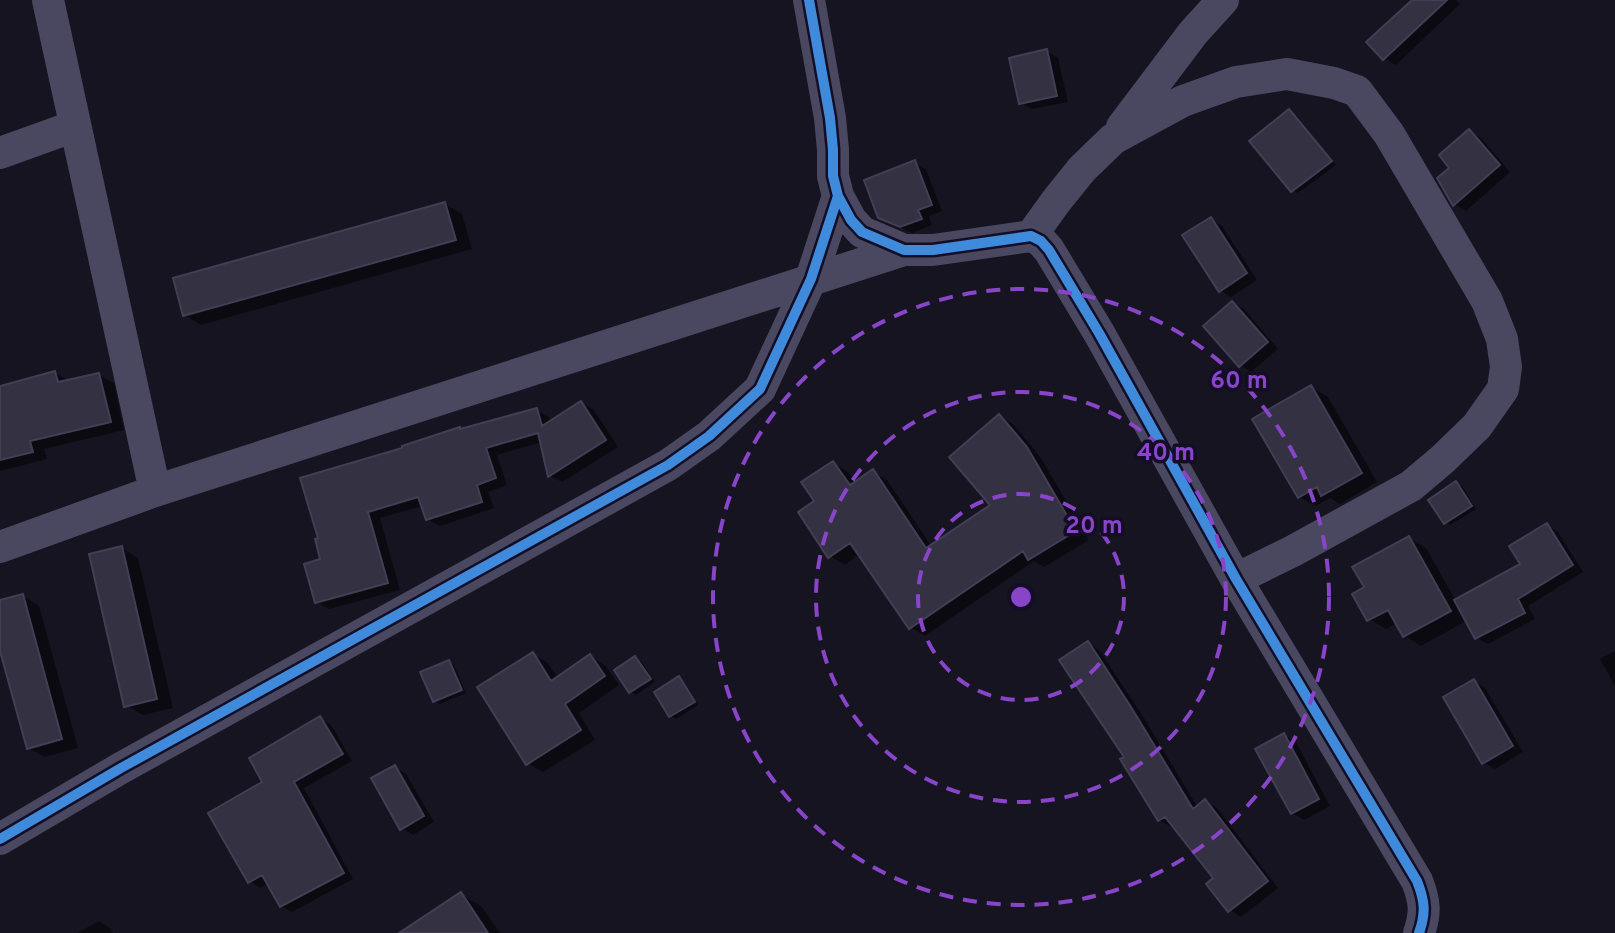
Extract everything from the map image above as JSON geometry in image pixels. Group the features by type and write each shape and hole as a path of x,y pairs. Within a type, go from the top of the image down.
{"street":[{"path":"48,0 155,491"},
{"path":"809,0 830,118 833,176 838,196 851,220 862,232 904,250"},
{"path":"1031,236 1082,169 1113,139 1193,33 1223,0"},
{"path":"1113,139 1183,101 1236,82 1287,74 1357,91 1389,134 1435,210 1487,301 1502,339 1506,367 1503,389 1477,426 1443,459 1411,486 1236,579"},
{"path":"0,153 75,126"},
{"path":"0,839 121,768 668,465 709,436 760,389 811,279 838,196"},
{"path":"0,547 155,491 904,250 933,250 1031,236 1049,250 1099,333 1236,579 1417,881 1425,916 1419,933"}],"building":[{"path":"1412,0 1447,0 1383,60 1366,42"},
{"path":"1047,49 1057,96 1019,104 1009,58"},
{"path":"1289,109 1332,161 1291,192 1249,141"},
{"path":"1469,129 1500,165 1453,206 1437,178 1449,168 1439,155"},
{"path":"915,160 932,205 918,210 922,219 900,227 878,218 864,180"},
{"path":"445,202 456,240 183,316 173,278"},
{"path":"1211,217 1247,273 1219,292 1182,235"},
{"path":"1232,301 1268,342 1239,367 1203,326"},
{"path":"55,371 58,382 99,373 111,422 30,441 33,452 0,460 0,386"},
{"path":"1311,385 1362,473 1321,496 1317,487 1298,498 1252,419"},
{"path":"581,401 606,440 548,477 538,433 486,448 496,478 477,485 482,502 426,520 418,497 368,512 388,583 315,603 304,564 320,559 315,539 318,538 300,478 460,427 537,408 542,426"},
{"path":"999,414 1027,447 1076,531 1028,560 1023,551 909,629 850,543 828,558 798,512 814,501 801,482 833,461 850,485 873,469 926,548 990,505 949,457"},
{"path":"1456,481 1472,506 1444,524 1428,500"},
{"path":"1547,523 1573,565 1518,599 1525,613 1475,639 1454,600 1520,564 1509,546"},
{"path":"1409,536 1451,611 1403,637 1388,610 1367,621 1352,594 1364,587 1352,567"},
{"path":"122,546 157,699 124,707 89,554"},
{"path":"23,594 62,739 27,749 0,651 0,600"},
{"path":"1088,641 1193,809 1205,799 1268,881 1228,912 1206,884 1213,878 1165,817 1158,821 1120,759 1124,757 1059,660"},
{"path":"533,652 551,681 590,654 605,676 565,704 581,730 526,765 477,687"},
{"path":"635,656 651,679 629,693 614,670"},
{"path":"449,660 462,690 433,702 420,672"},
{"path":"679,676 695,702 669,717 654,692"},
{"path":"1474,679 1513,746 1482,764 1443,697"},
{"path":"320,716 343,754 294,782 344,873 280,907 262,875 248,883 208,813 262,782 249,758"},
{"path":"1284,733 1319,799 1291,814 1255,749"},
{"path":"395,765 424,816 400,830 371,778"},
{"path":"461,892 488,933 399,933"}],"cycle path":[{"path":"809,0 830,118 833,176 838,196 851,220 862,232 904,250 933,250 1031,236 1049,250 1099,333 1236,579 1417,881 1424,907 1419,933"},
{"path":"0,839 121,768 668,465 709,436 760,389 811,279 838,196"}]}
